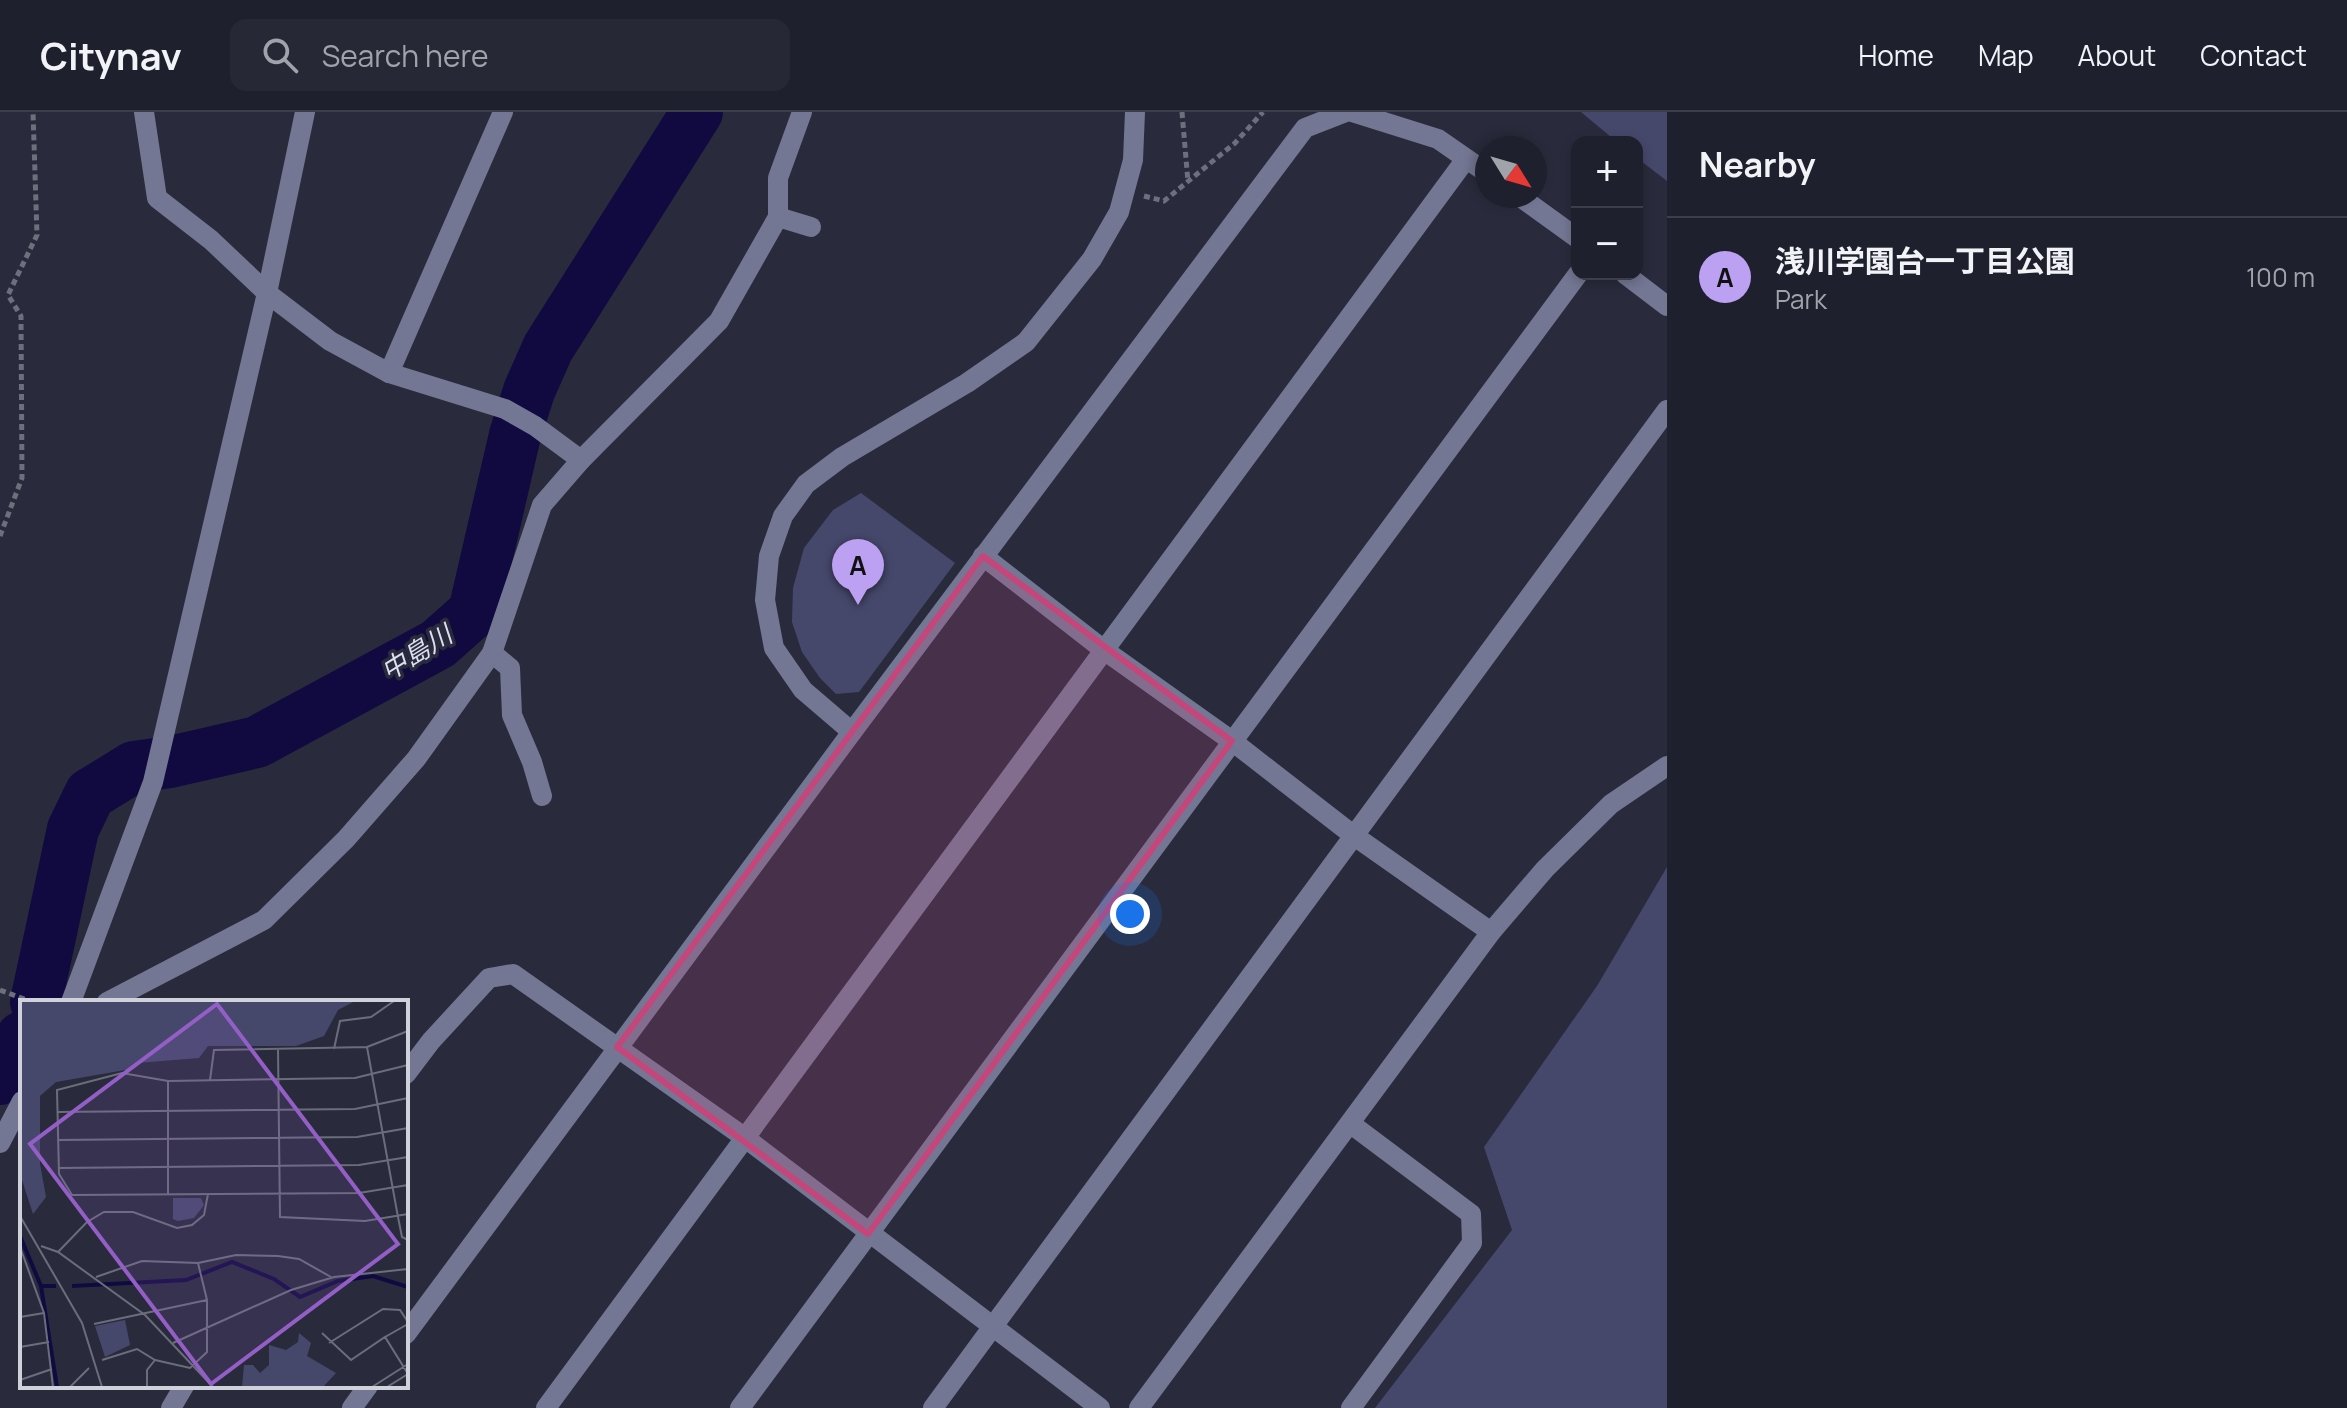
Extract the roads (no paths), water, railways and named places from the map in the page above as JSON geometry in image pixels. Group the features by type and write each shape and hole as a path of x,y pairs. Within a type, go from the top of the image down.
{"street":[{"path":"144,112 157,198 211,240 267,293 330,341 389,373 505,409 535,426 581,460"},
{"path":"73,1000 153,782 267,293 305,112"},
{"path":"389,373 503,112"},
{"path":"111,1000 264,920 346,839 416,759 492,653 542,505 581,460 719,321 778,217 778,178 802,112"},
{"path":"852,732 803,690 774,648 765,600 769,556 783,516 806,484 842,457 967,383 1026,342 1092,259 1119,212 1133,160 1135,112"},
{"path":"408,1331 1305,128 1349,112 1438,139 1475,165"},
{"path":"546,1408 1466,159"},
{"path":"1536,208 1571,234"},
{"path":"778,217 811,227"},
{"path":"740,1408 1574,280"},
{"path":"1633,280 1667,306"},
{"path":"933,1408 1667,410"},
{"path":"983,556 1353,835 1491,932"},
{"path":"492,653 510,668 512,715 532,762 542,796"},
{"path":"1139,1408 1491,932 1545,869 1611,804 1667,766"},
{"path":"408,1071 431,1041 489,978 513,974 744,1137 1100,1408"},
{"path":"0,1143 20,1105"},
{"path":"1351,1124 1471,1214 1472,1243 1351,1408"},
{"path":"171,1408 183,1388"},
{"path":"352,1408 367,1388"}],"waterway":[{"name":"中島川","path":"36,1000 73,829 90,794 134,767 257,742 438,644 474,612 515,435 529,391 548,348 697,112"},
{"name":"中島川","path":"0,1079 20,1041"}],"place":[{"name":"浅川学園台一丁目公園","path":"858,605"}]}
